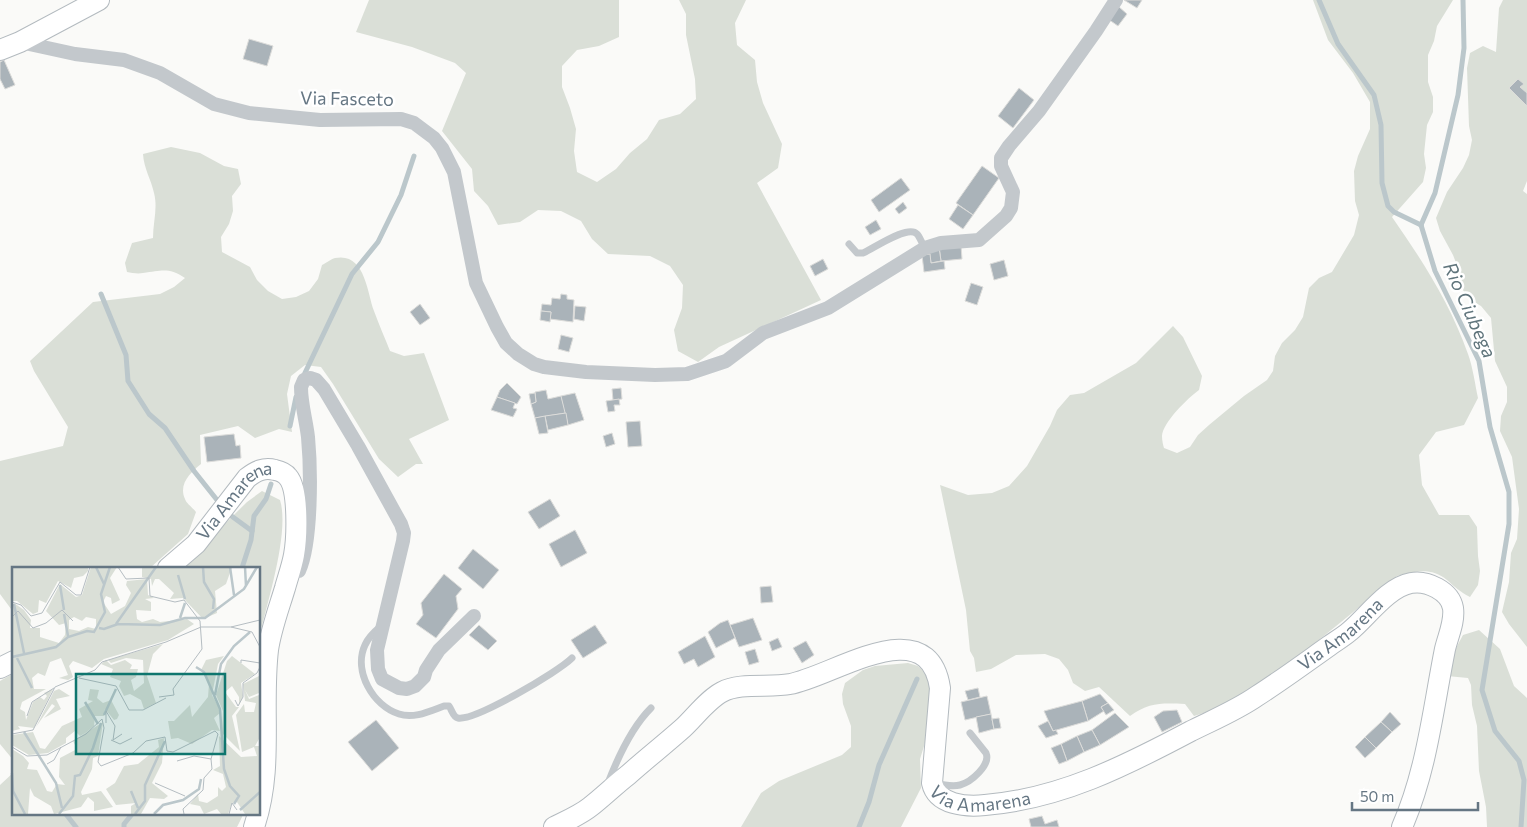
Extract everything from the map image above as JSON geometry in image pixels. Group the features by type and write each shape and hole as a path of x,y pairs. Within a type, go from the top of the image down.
{"street":[{"path":"0,50 20,42 99,0"},
{"name":"Via Fasceto","path":"20,42 75,54 124,60 160,73 214,104 249,113 320,120 401,119 414,123 434,138 442,148 454,172 476,283 497,327 506,342 518,354 534,364 544,367 586,372 655,375 687,374 726,361 763,333 828,308 925,248 941,243 979,240 1006,216 1011,208 1013,192 1001,166 1001,158 1039,112 1116,0"},
{"path":"285,588 292,586 301,567 308,526 308,437 301,387 304,380 310,378 319,382 332,401 401,524 404,533 377,650 378,669 382,679 399,688 406,689 415,686 420,682 439,650 474,616"},
{"name":"Via Amarena","path":"169,567 196,544 247,478 258,470 272,469 283,472 291,480 295,493 296,508 294,554 268,649 265,784 260,809"},
{"name":"Via Amarena","path":"554,827 589,808 722,692 734,688 791,684 857,659 903,649 914,651 922,656 935,669 938,678 940,688 932,783 935,792 944,799 966,805 980,806 1036,798 1089,780 1134,761 1256,698 1350,631 1395,589 1404,584 1422,582 1439,590 1449,598 1453,607 1453,618 1445,648 1426,756 1402,827"},
{"path":"0,668 12,662"},
{"name":"Via Amarena","path":"254,827 258,814"}],"lane":[{"path":"849,244 857,253 863,253 897,235 913,232 917,234 925,248"},
{"path":"382,625 372,633 364,645 363,676 371,692 382,704 398,714 414,716 449,706 454,716 459,719 470,716 514,696 564,666 572,658"},
{"path":"604,795 614,768 639,720 651,708"},
{"path":"932,783 948,786 959,785 973,777 986,764 986,753 970,733"}],"shaded area":[{"path":"369,0 619,0 619,37 599,46 577,50 562,66 562,87 576,129 574,151 577,172 597,182 616,169 630,153 647,139 659,120 680,114 696,99 695,79 686,35 686,14 679,0 746,0 735,23 737,45 755,60 757,82 763,103 782,144 778,168 757,183 821,300 719,347 698,362 678,351 674,330 682,308 683,285 670,266 650,256 608,254 592,239 581,221 561,211 538,210 520,222 498,225 488,206 474,191 472,169 442,131 466,73 455,63 412,47 356,32"},
{"path":"1313,0 1453,0 1437,26 1434,41 1428,55 1428,82 1433,97 1433,112 1427,125 1424,154 1426,168 1423,182 1392,217 1424,266 1453,317 1473,370 1478,398 1464,425 1436,432 1419,455 1422,485 1439,515 1469,515 1477,527 1480,571 1478,585 1470,597 1435,573 1423,571 1397,576 1281,669 1222,705 1194,716 1185,704 1170,703 1156,704 1137,711 1130,716 1099,687 1085,691 1073,683 1068,670 1059,659 1045,654 1016,655 991,669 976,672 974,658 970,651 966,610 940,485 968,495 992,493 1009,486 1027,466 1057,410 1070,395 1084,393 1136,363 1173,326 1183,337 1202,376 1199,390 1171,417 1163,430 1162,441 1164,448 1177,453 1190,447 1198,435 1209,425 1267,380 1273,371 1275,356 1282,343 1295,330 1303,317 1309,288 1319,278 1332,272 1354,235 1359,215 1355,201 1354,171 1358,156 1370,129 1370,102 1353,73 1328,40"},
{"path":"1503,0 1527,0 1527,181 1523,191 1527,194 1527,647 1502,612 1509,582 1511,553 1517,539 1519,509 1512,457 1500,431 1501,416 1507,402 1507,387 1495,361 1491,318 1481,306 1469,299 1461,287 1460,273 1440,231 1436,218 1447,192 1469,155 1472,140 1469,126 1467,68 1470,53 1483,46 1496,52 1499,8"},
{"path":"171,147 200,153 224,166 238,169 241,184 232,196 233,211 229,224 221,237 222,252 250,267 257,280 268,291 282,299 296,297 309,291 318,279 322,265 330,260 345,258 353,261 363,275 374,311 390,351 404,356 424,353 449,420 409,439 423,464 416,464 398,477 379,459 321,367 305,365 291,376 287,394 292,432 279,429 255,438 238,426 200,435 201,464 184,483 183,488 186,501 196,512 188,534 151,567 12,567 12,610 0,594 0,461 63,446 68,427 34,371 30,361 93,302 160,294 174,287 185,278 169,271 127,272 125,263 132,243 153,238 155,199 143,154"},
{"path":"262,491 280,500 282,514 280,548 260,634 260,567 181,567 247,502"},
{"path":"1479,630 1500,649 1514,686 1527,698 1527,827 1487,827 1486,807 1479,771 1477,726 1472,705 1471,685 1468,678 1447,676 1456,648 1463,635"},
{"path":"908,663 918,666 927,674 930,685 929,730 920,759 921,788 901,827 741,827 761,793 779,781 842,755 851,747 851,726 843,704 842,694 845,683 863,670 875,666"},
{"path":"12,674 12,759 0,744 0,681"},
{"path":"12,774 12,814 244,814 237,827 0,827 0,785"}],"building":[{"path":"1124,0 1142,0 1137,8"},
{"path":"1118,6 1127,14 1118,26 1108,19"},
{"path":"249,39 273,46 267,66 243,59"},
{"path":"4,60 15,85 5,89 0,79 0,62"},
{"path":"1518,79 1524,84 1520,87 1527,93 1527,106 1509,88"},
{"path":"1019,88 1034,100 1013,128 998,116"},
{"path":"982,166 999,178 973,215 956,203"},
{"path":"901,178 910,190 879,212 871,200"},
{"path":"903,202 907,208 899,214 895,209"},
{"path":"958,205 973,215 963,229 949,219"},
{"path":"876,220 881,229 870,235 865,227"},
{"path":"961,245 962,259 941,261 939,247"},
{"path":"939,247 941,261 931,263 929,249"},
{"path":"930,254 931,263 944,261 945,269 924,272 922,255"},
{"path":"823,259 828,269 815,276 810,266"},
{"path":"1004,260 1008,276 994,280 990,264"},
{"path":"971,283 983,287 977,305 965,301"},
{"path":"561,294 567,295 567,299 574,300 573,322 550,319 551,312 541,311 542,304 551,305 552,298 560,299"},
{"path":"420,304 430,318 420,325 410,312"},
{"path":"575,306 586,307 584,321 574,319"},
{"path":"541,311 551,312 550,322 540,320"},
{"path":"561,335 573,338 569,352 558,349"},
{"path":"507,383 521,397 517,404 497,397 500,390"},
{"path":"621,388 622,399 613,400 612,389"},
{"path":"546,390 548,399 561,396 566,413 535,418 531,404 536,402 535,392"},
{"path":"535,393 536,402 531,404 529,394"},
{"path":"575,393 584,420 568,425 561,396"},
{"path":"497,397 515,403 513,408 517,409 513,417 491,410"},
{"path":"619,399 620,405 614,405 615,411 608,412 606,401"},
{"path":"566,413 568,425 548,430 545,416"},
{"path":"545,416 548,433 539,434 535,418"},
{"path":"640,421 642,446 628,447 626,422"},
{"path":"612,433 615,444 606,447 603,436"},
{"path":"234,434 236,446 240,445 241,458 207,462 204,437"},
{"path":"550,499 560,516 539,529 528,512"},
{"path":"575,530 587,553 561,567 549,544"},
{"path":"473,549 499,570 483,589 458,568"},
{"path":"444,574 462,589 456,596 458,609 436,638 416,624 423,615 421,603"},
{"path":"771,586 773,602 761,603 760,587"},
{"path":"753,618 762,640 739,647 730,625"},
{"path":"728,620 735,638 716,648 708,632 720,623"},
{"path":"479,625 497,641 488,650 469,635"},
{"path":"595,625 607,643 583,658 571,640"},
{"path":"705,636 715,657 698,667 694,659 684,664 678,652"},
{"path":"778,638 782,647 772,651 769,642"},
{"path":"806,641 814,655 802,663 793,648"},
{"path":"755,649 759,662 749,665 745,652"},
{"path":"978,688 980,697 968,700 965,691"},
{"path":"1100,694 1108,703 1101,707 1104,711 1088,721 1082,701"},
{"path":"987,696 991,714 965,720 961,702"},
{"path":"1082,701 1088,721 1053,731 1044,711"},
{"path":"1108,703 1114,710 1106,715 1101,707"},
{"path":"1177,710 1182,722 1162,732 1154,717 1163,711"},
{"path":"1390,712 1401,724 1392,732 1381,722"},
{"path":"1115,713 1129,727 1100,745 1092,730"},
{"path":"991,714 994,729 979,733 976,717"},
{"path":"999,718 1001,728 994,729 992,719"},
{"path":"376,720 399,748 372,771 348,742"},
{"path":"1048,721 1053,731 1056,730 1058,734 1046,738 1038,726"},
{"path":"1381,722 1392,732 1376,748 1365,737"},
{"path":"1092,730 1100,745 1084,752 1077,736"},
{"path":"1077,736 1084,752 1067,761 1061,744"},
{"path":"1365,737 1376,748 1365,758 1355,747"},
{"path":"1061,744 1067,761 1059,764 1051,748"},
{"path":"1042,816 1045,824 1057,820 1059,827 1031,827 1029,819"}],"waterway":[{"path":"1319,0 1338,44 1374,95 1381,125 1382,183 1388,206 1394,212 1421,225"},
{"path":"1421,225 1435,193 1458,95 1464,48 1463,0"},
{"path":"303,377 352,274 378,242 401,195 414,156"},
{"name":"Rio Ciubega","path":"1421,225 1435,271 1479,361 1490,427 1509,492 1509,524 1482,690 1495,731 1519,761 1524,780 1521,827"},
{"path":"101,294 126,355 128,381 149,414 165,428 194,471 221,505"},
{"path":"290,426 296,397"},
{"path":"242,567 251,540 254,516 266,499 271,484"},
{"path":"226,512 252,531"},
{"path":"859,827 869,802 879,765 917,679"},
{"path":"66,814 76,827"},
{"path":"124,827 124,824 132,814"}]}
